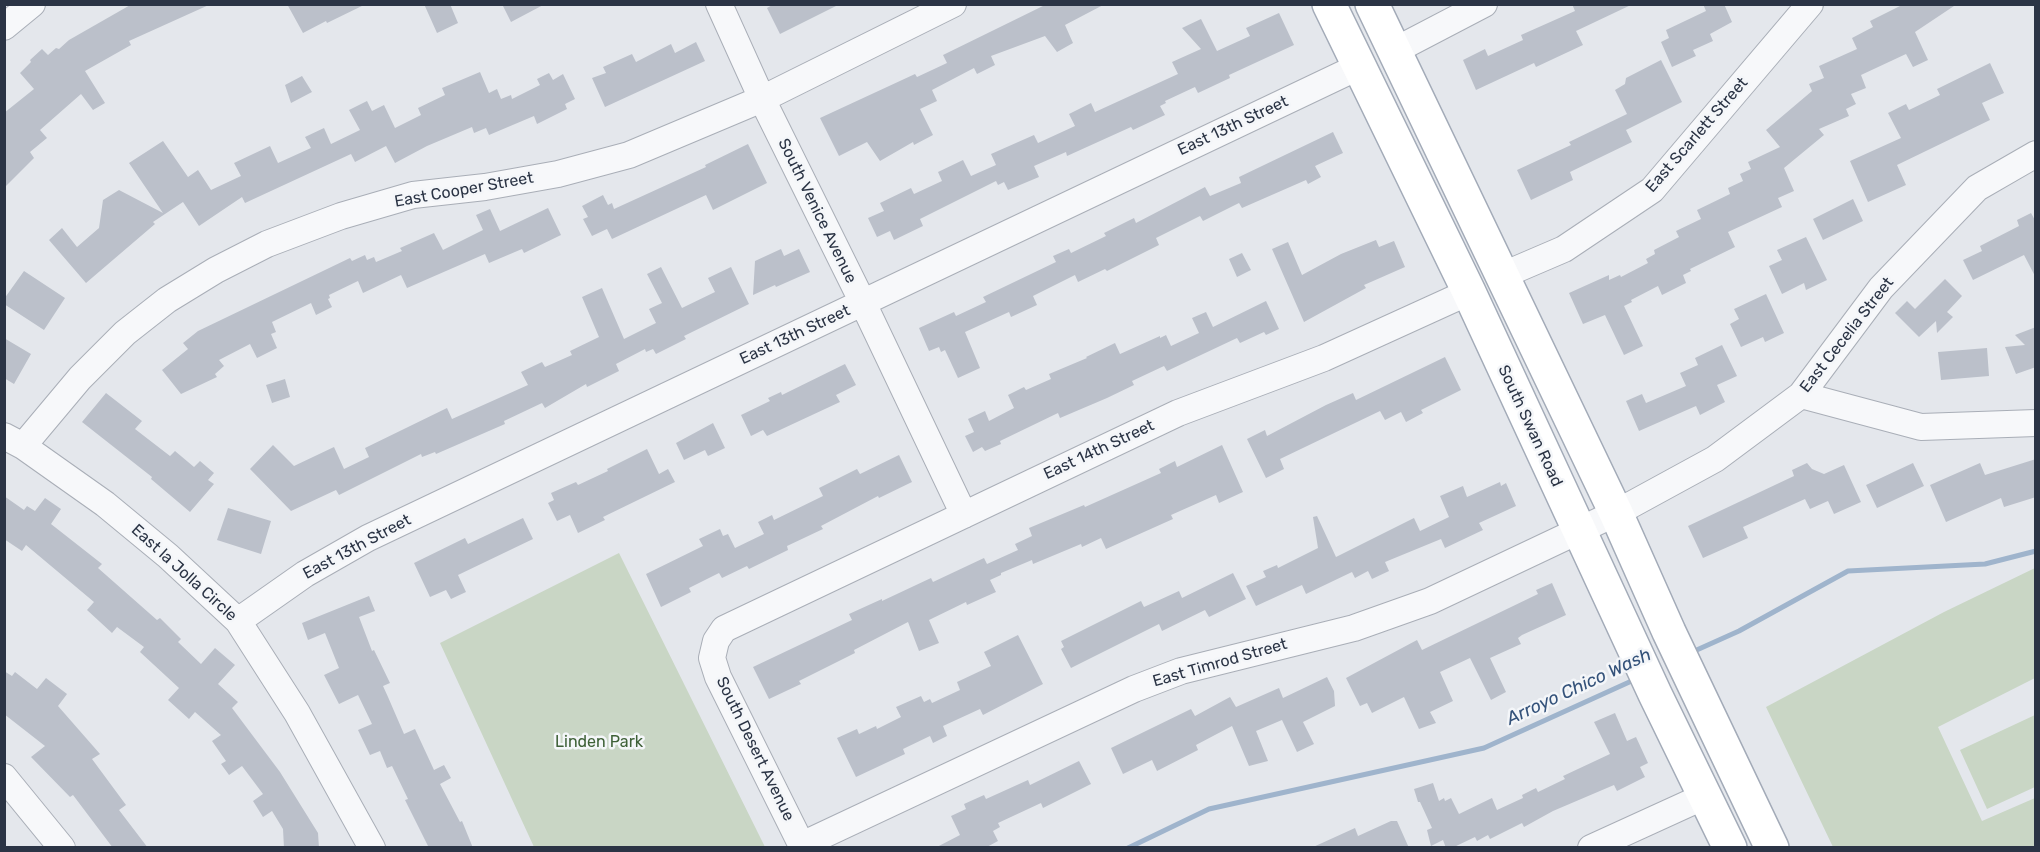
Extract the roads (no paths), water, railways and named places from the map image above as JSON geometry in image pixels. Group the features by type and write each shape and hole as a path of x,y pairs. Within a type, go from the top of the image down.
{"main road":[{"name":"South Swan Road","path":"1329,4 1469,292 1578,530 1730,848"},
{"path":"1372,4 1616,513 1669,632 1772,848"}],"street":[{"path":"4,27 32,4"},
{"name":"South Venice Avenue","path":"718,4 964,515"},
{"name":"East Cooper Street","path":"14,441 125,333 167,300 216,270 267,244 341,216 413,195 485,187 558,174 629,154 762,99 953,4"},
{"path":"1394,51 1484,4"},
{"name":"East Scarlett Street","path":"1501,276 1564,249 1653,190 1810,4"},
{"name":"East 13th Street","path":"238,621 305,574 368,538 1360,66"},
{"name":"East Cecelia Street","path":"1578,530 1616,513 1715,459 1801,395 1881,288 1977,188 2036,154"},
{"name":"East 14th Street","path":"735,623 1178,412 1324,358 1469,292"},
{"path":"1801,395 1921,427 2036,423"},
{"name":"East la Jolla Circle","path":"14,441 114,511 168,556 238,621 297,713 372,848"},
{"name":"East Timrod Street","path":"802,846 1134,689 1181,671 1354,628 1430,601 1578,530"},
{"name":"South Desert Avenue","path":"735,623 724,629 716,641 712,658 718,678 802,846"},
{"path":"4,777 62,848"},
{"path":"1590,848 1705,796"}],"waterway":[{"name":"Arroyo Chico Wash","path":"1690,653 1739,631 1848,571 1985,564 2036,551"},
{"name":"Arroyo Chico Wash","path":"1128,848 1209,809 1484,748 1636,679"}],"park label":[{"name":"Linden Park","path":"599,742"}]}
